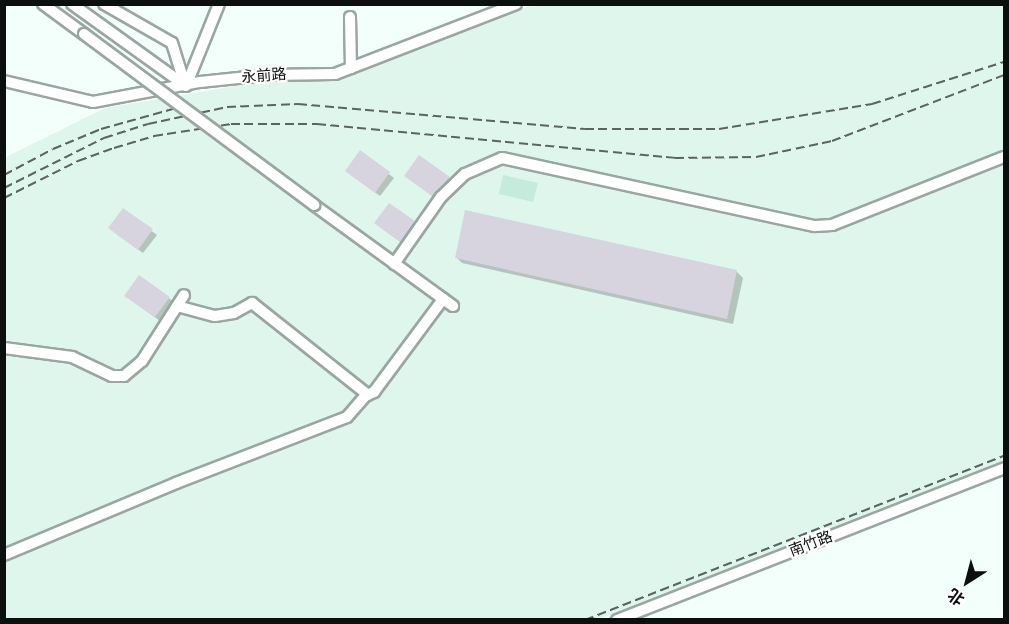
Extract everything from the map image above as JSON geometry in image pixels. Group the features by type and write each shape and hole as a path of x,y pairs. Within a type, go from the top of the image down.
{"street":[{"path":"43,4 453,306"},
{"path":"72,4 186,86"},
{"path":"104,4 172,44 186,86"},
{"path":"186,86 219,4"},
{"name":"永前路","path":"4,81 93,102 267,75 335,74 516,4"},
{"path":"350,17 351,68"},
{"path":"394,264 441,198 465,174 502,158 815,226 832,225 1005,156"},
{"path":"4,348 72,357 112,376 124,376 142,361 184,295"},
{"path":"4,555 176,483 347,417 368,395 443,299"},
{"path":"177,306 215,316 234,313 252,303 368,395"},
{"name":"南竹路","path":"617,620 1005,468"}],"shaded area":[{"path":"532,5 1004,5 1004,460 599,619 5,619 4,158 105,108 276,79 332,82"},
{"path":"503,175 538,183 533,202 499,194"}],"building":[{"path":"360,150 390,172 375,193 345,171"},
{"path":"419,155 450,177 432,196 404,176"},
{"path":"389,203 415,221 400,242 374,223"},
{"path":"123,208 153,229 138,250 108,228"},
{"path":"465,210 737,270 727,319 455,258"},
{"path":"139,275 170,297 155,317 124,296"}],"railway":[{"path":"4,188 104,138 148,124 227,107 298,104 585,129 719,129 872,104 1004,62"},
{"path":"4,198 78,161 114,148 154,136 231,124 317,124 675,158 756,157 832,141 1004,75"},
{"path":"4,175 53,149 101,129 180,107"},
{"path":"585,620 1004,456"}]}
